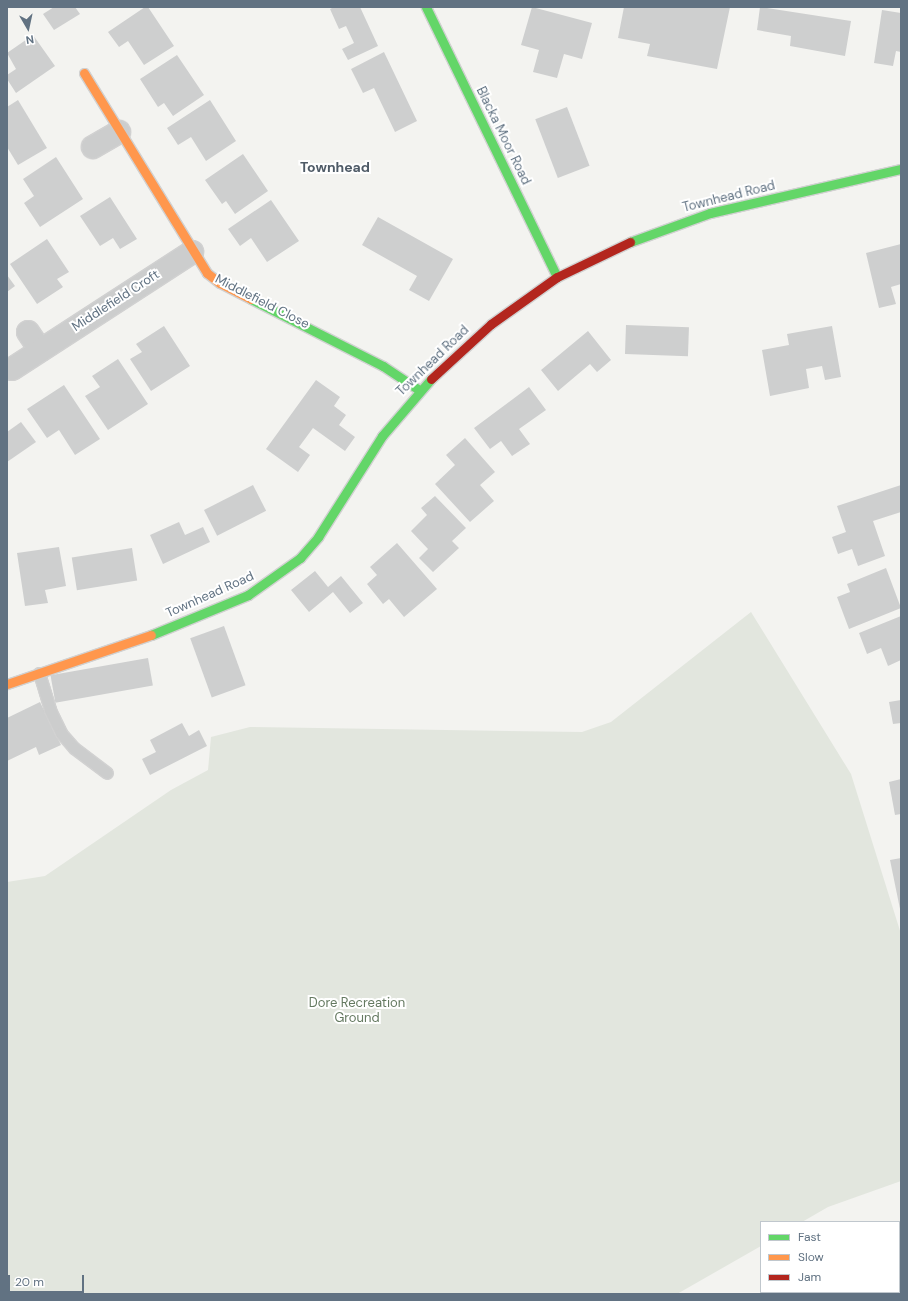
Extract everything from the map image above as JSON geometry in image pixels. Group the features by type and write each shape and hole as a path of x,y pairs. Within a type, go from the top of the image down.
{"street":[{"name":"Blacka Moor Road","path":"426,7 557,277"},
{"name":"Middlefield Close","path":"84,73 192,252 207,273 220,283 377,362 419,390"},
{"path":"93,147 119,132"},
{"name":"Townhead Road","path":"7,684 148,636 211,611 248,595 276,577 300,558 318,537 382,436 419,390 491,324 557,277 624,245 671,226 710,214 901,169"},
{"name":"Middlefield Croft","path":"12,369 192,252"},
{"path":"28,332 40,350"}],"lane":[{"path":"39,673 50,710 62,733 74,748 107,773"}],"green space":[{"name":"Dore Recreation Ground","path":"751,612 851,774 901,934 901,1181 828,1207 804,1221 760,1221 760,1247 677,1294 7,1294 7,882 45,876 171,790 208,770 211,737 250,727 582,732 611,722"}],"building":[{"path":"54,7 75,7 80,14 54,30 43,14"},
{"path":"145,7 148,7 174,46 144,65 128,41 119,47 108,32"},
{"path":"334,7 360,7 378,46 348,60 342,49 354,43 346,26 339,29 330,9"},
{"path":"532,7 592,23 582,59 564,54 557,78 533,72 539,50 521,45"},
{"path":"624,7 730,7 717,69 647,56 650,44 618,38"},
{"path":"760,7 851,21 845,56 790,46 791,36 757,30"},
{"path":"882,10 901,13 901,52 896,51 893,66 874,63"},
{"path":"33,35 55,66 16,93 7,79 7,75 16,69 7,53"},
{"path":"384,52 417,121 395,132 374,88 363,93 351,69"},
{"path":"177,55 204,95 173,116 164,103 158,107 140,79"},
{"path":"18,100 47,148 18,165 7,147 7,107"},
{"path":"210,100 236,141 206,161 191,137 178,145 167,128"},
{"path":"567,107 590,166 558,178 535,119"},
{"path":"243,154 268,191 235,214 226,201 222,204 205,180"},
{"path":"56,157 83,199 40,227 24,203 34,196 23,179"},
{"path":"110,197 137,239 120,249 113,238 100,246 80,216"},
{"path":"271,200 299,241 267,262 251,238 240,246 228,229"},
{"path":"378,217 453,259 429,301 409,290 417,276 362,245"},
{"path":"47,239 69,272 57,279 63,287 37,304 10,264"},
{"path":"901,244 901,284 891,287 896,304 879,308 866,253"},
{"path":"7,275 15,286 7,292"},
{"path":"626,325 689,327 688,356 625,354"},
{"path":"164,326 190,366 151,391 130,359 142,352 136,344"},
{"path":"832,326 841,377 825,380 822,366 806,369 809,388 770,396 762,350 789,345 787,334"},
{"path":"588,331 611,360 597,372 590,364 558,391 541,370"},
{"path":"118,359 148,404 108,430 85,396 100,387 92,376"},
{"path":"316,380 340,397 334,406 346,415 339,425 355,437 345,451 313,428 299,447 310,455 298,472 266,449"},
{"path":"64,385 100,439 75,455 59,430 47,438 27,409"},
{"path":"529,387 546,410 519,429 530,444 512,456 501,441 490,449 474,428"},
{"path":"21,422 36,442 7,462 7,432"},
{"path":"465,438 495,472 480,485 494,501 470,522 435,484 455,465 446,455"},
{"path":"253,485 266,511 217,536 204,510"},
{"path":"901,485 901,512 873,521 885,556 858,566 852,549 838,554 832,537 846,532 837,506"},
{"path":"435,496 466,528 452,541 459,548 433,572 419,558 428,549 411,531 427,515 421,508"},
{"path":"179,522 185,535 203,527 210,542 163,564 150,535"},
{"path":"397,543 437,589 404,617 389,599 383,604 367,584 377,575 370,567"},
{"path":"59,547 66,586 45,590 48,603 25,606 17,553"},
{"path":"132,548 137,581 77,590 72,558"},
{"path":"886,568 901,608 849,629 837,597 850,592 847,584"},
{"path":"315,571 328,587 341,576 363,603 350,613 333,592 309,612 291,590"},
{"path":"901,616 901,660 888,666 881,648 867,654 859,633"},
{"path":"224,626 246,685 212,698 190,638"},
{"path":"148,658 153,686 55,703 51,675"},
{"path":"901,700 901,723 893,724 889,702"},
{"path":"40,702 61,745 39,755 36,747 7,761 7,718"},
{"path":"182,723 189,736 199,730 207,746 150,775 142,759 156,752 150,740"},
{"path":"901,779 901,814 895,815 889,782"},
{"path":"901,858 901,909 900,909 890,860"},
{"path":"901,1224 901,1272 900,1270"}],"traffic: fast":[{"path":"426,7 557,277"},
{"path":"630,242 710,213 901,169"},
{"path":"251,299 383,366 419,390"},
{"path":"151,635 248,595 300,558 318,537 382,436 431,379"}],"traffic: slow":[{"path":"84,73 207,273 220,283 251,299"},
{"path":"7,684 151,635"}],"traffic: jam":[{"path":"431,379 491,324 557,277 630,242"}],"district":[{"name":"Townhead","path":"335,167"}]}
